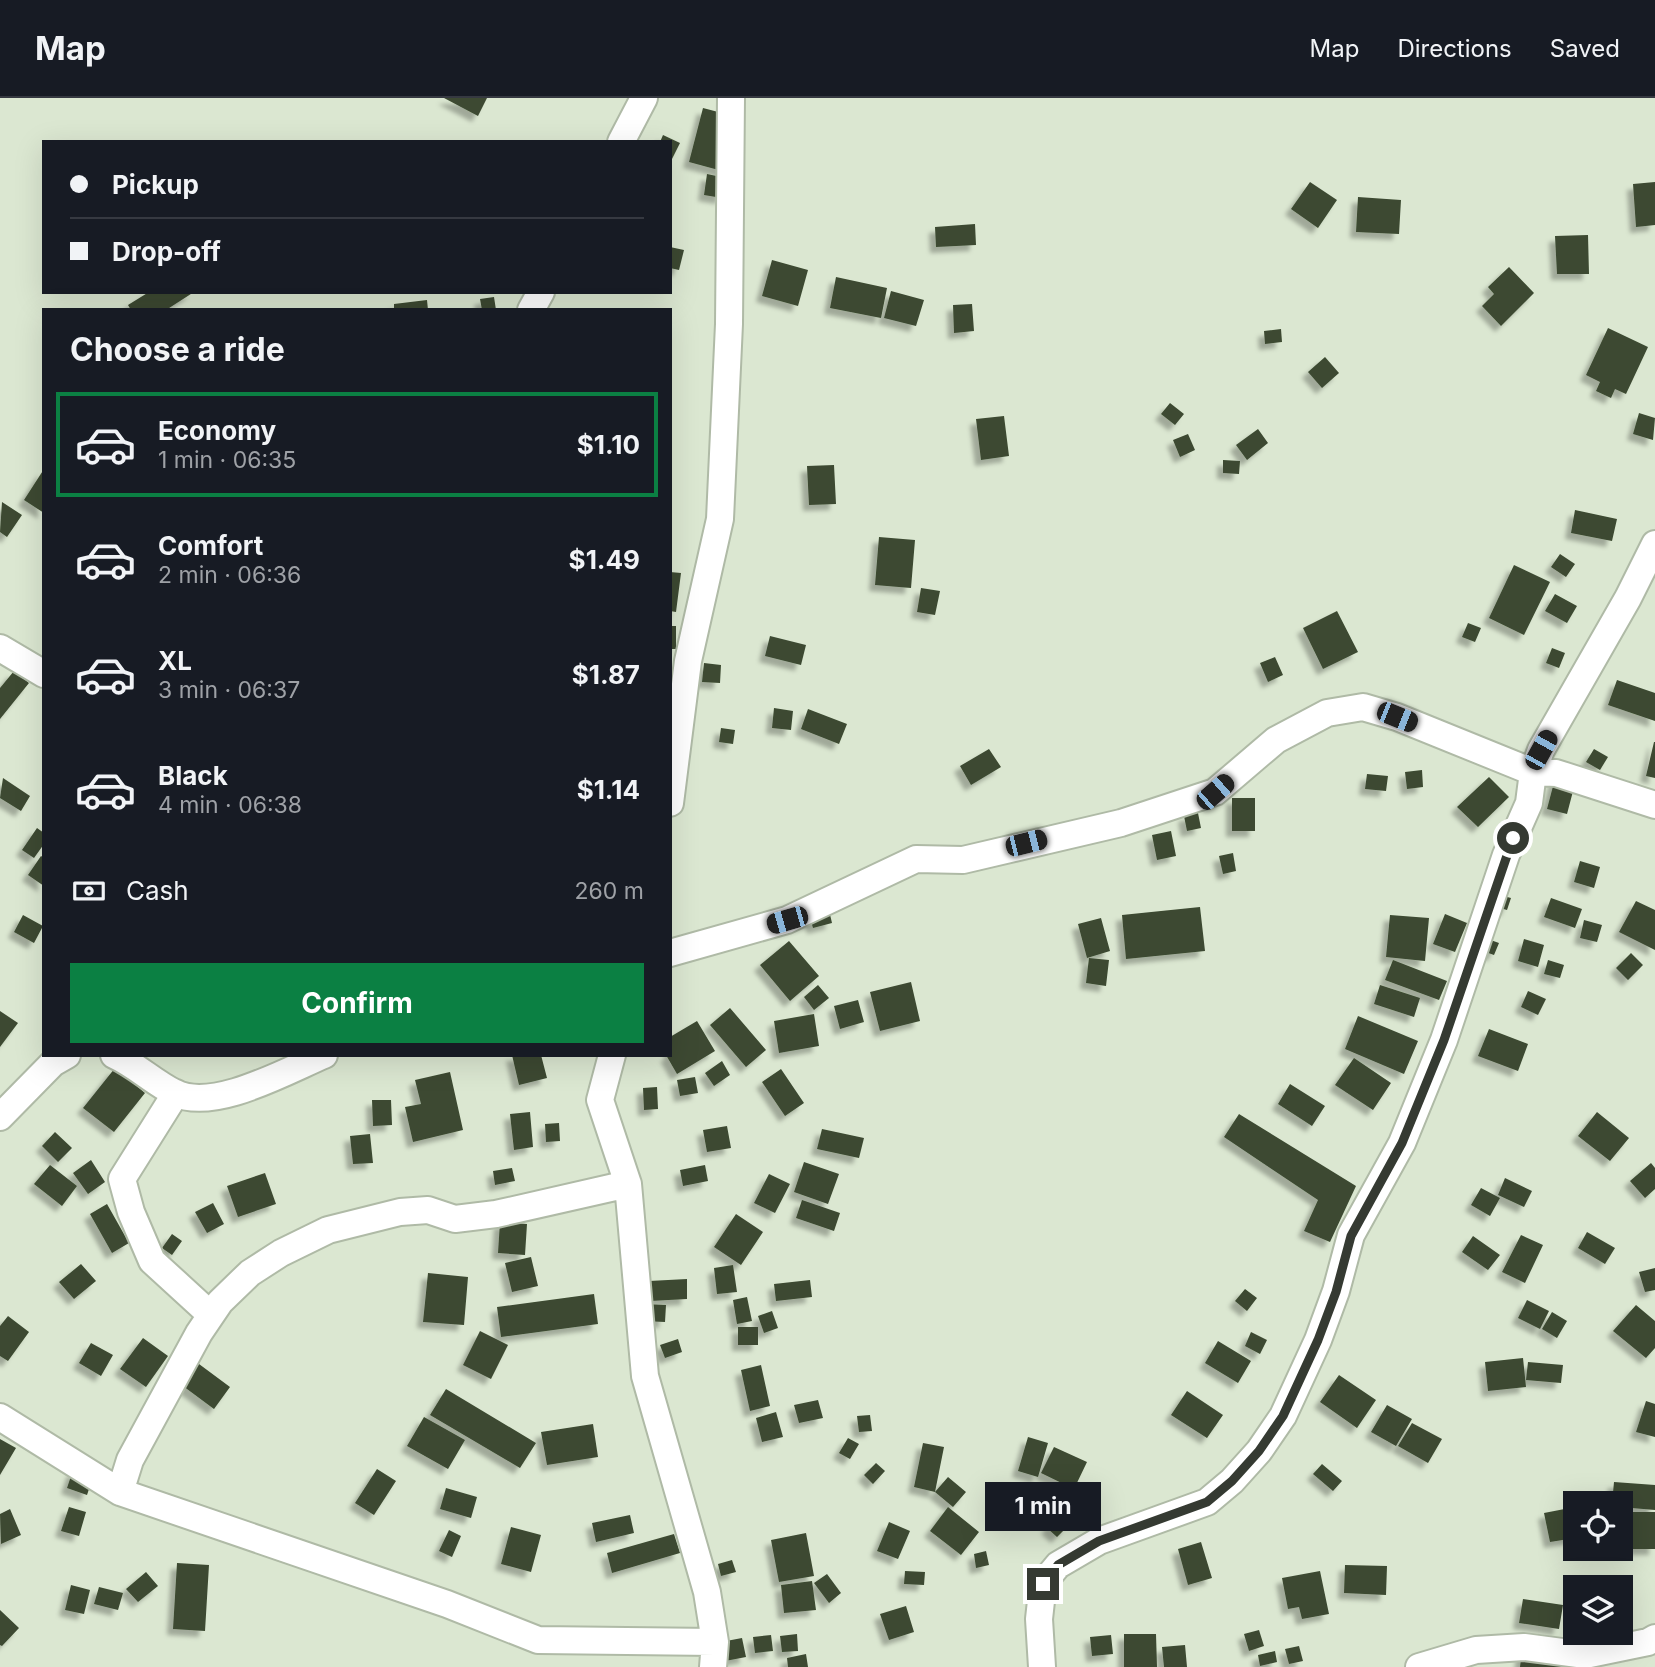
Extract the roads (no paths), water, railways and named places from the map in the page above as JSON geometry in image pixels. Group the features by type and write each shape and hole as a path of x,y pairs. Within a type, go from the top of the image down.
{"street":[{"path":"622,140 645,98"},
{"path":"672,787 688,661 720,519 729,324 731,98"},
{"path":"1042,1667 1039,1619 1043,1584 1058,1565 1099,1541 1207,1502 1232,1481 1259,1451 1283,1416 1318,1340 1336,1292 1351,1236 1402,1143 1444,1040 1506,855 1529,803 1533,772 1541,750 1628,598 1655,544"},
{"path":"0,648 42,673"},
{"path":"672,952 787,920 916,859 963,860 1121,823 1215,792 1276,740 1327,713 1363,707 1397,717 1533,772 1556,773 1655,805"},
{"path":"0,1117 53,1063 64,1057"},
{"path":"117,1057 176,1093 194,1100 222,1096 319,1057"},
{"path":"0,1417 120,1492 434,1599 538,1640 714,1654 707,1592 645,1376 628,1184 600,1100 611,1057"},
{"path":"176,1093 122,1179 131,1212 152,1261 211,1315"},
{"path":"120,1492 130,1460 211,1315 250,1273 328,1230 400,1212 428,1210 455,1219 496,1213 628,1184"},
{"path":"1419,1667 1476,1650 1524,1647 1584,1655 1652,1640"},
{"path":"1639,1667 1652,1640"}]}
